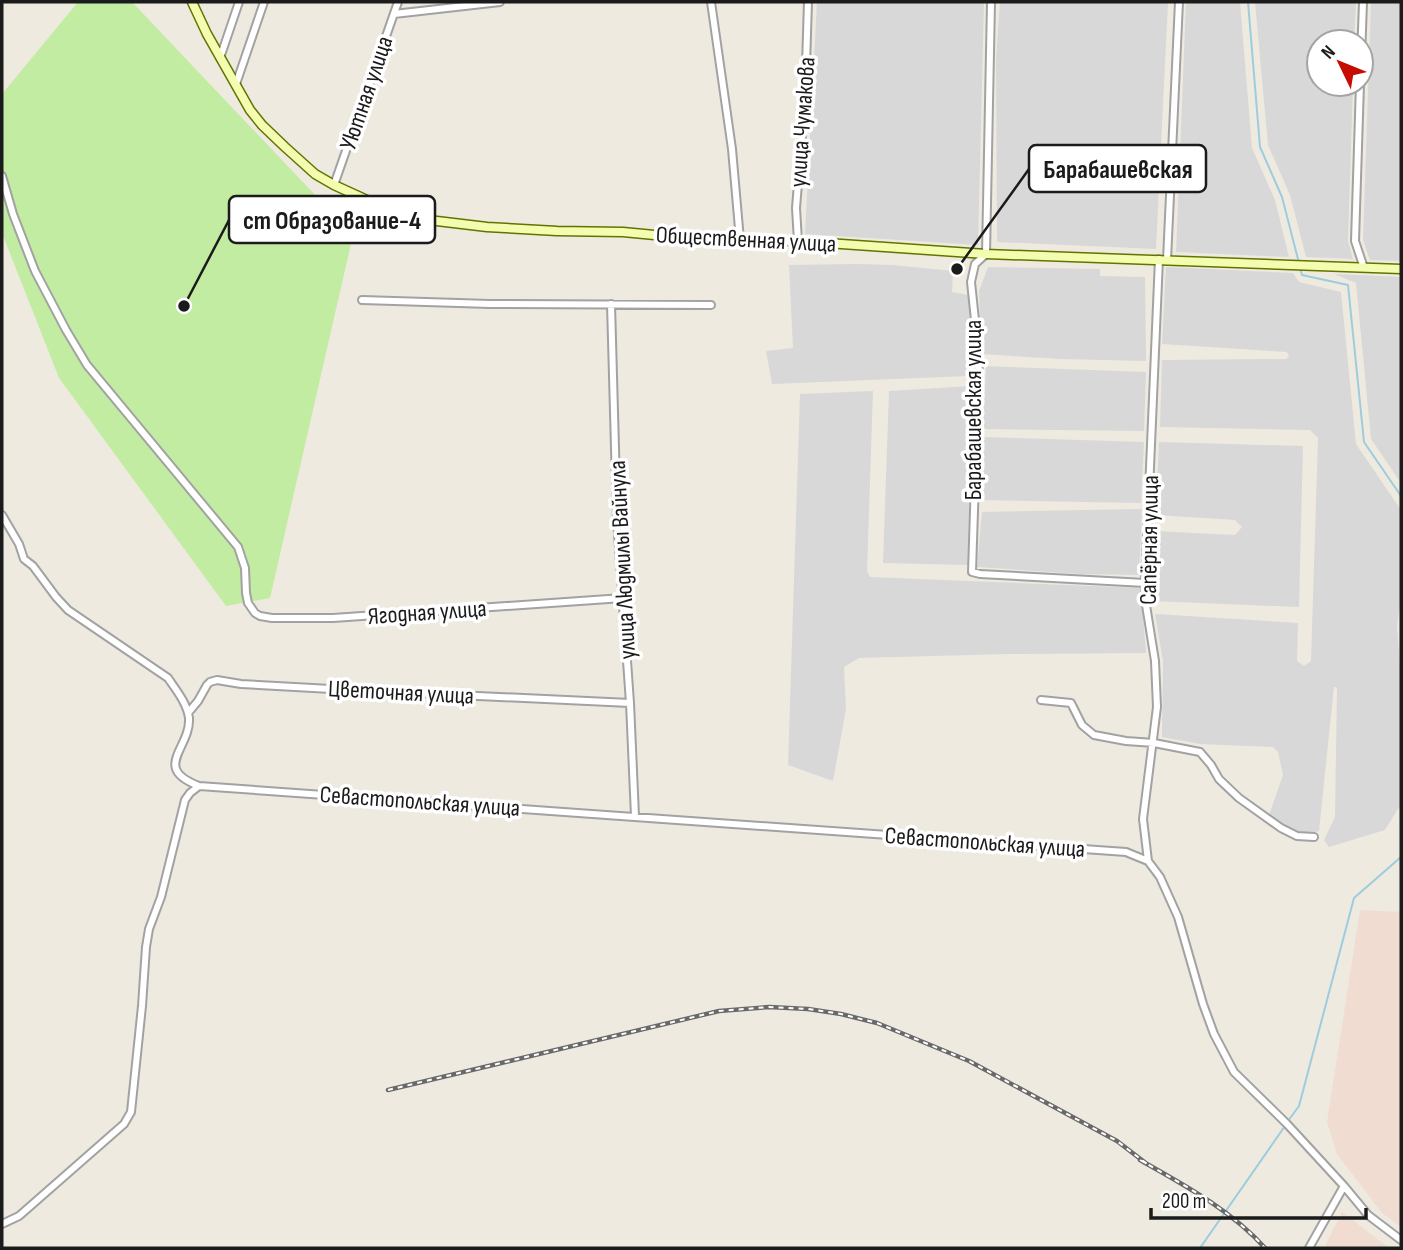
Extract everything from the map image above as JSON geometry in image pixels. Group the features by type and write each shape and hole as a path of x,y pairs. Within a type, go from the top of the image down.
{"main road":[{"name":"Общественная улица","path":"192,2 220,58 262,125 315,174 380,206 420,219 457,224 558,231 623,232 707,240 798,242 986,254 1401,269"}],"street":[{"path":"220,58 239,2"},
{"path":"236,84 264,2"},
{"name":"Уютная улица","path":"334,185 398,2"},
{"path":"394,13 500,2"},
{"path":"712,2 732,149 740,240"},
{"name":"улица Чумакова","path":"798,242 796,208 805,97 808,2"},
{"name":"Барабашевская улица","path":"991,2 986,254 975,264 971,282 979,358 972,572 1145,583"},
{"name":"Сапёрная улица","path":"1148,861 1143,819 1157,707 1156,661 1145,583 1178,2"},
{"path":"1362,28 1363,2"},
{"path":"1360,98 1355,241 1364,268"},
{"name":"Ягодная улица","path":"2,176 28,256 66,330 109,394 238,547 245,568 246,593 251,608 260,616 294,619 357,616 622,598"},
{"path":"362,300 490,304 711,305"},
{"name":"улица Людмилы Вайнула","path":"611,304 617,520 635,816"},
{"path":"2,516 24,559 33,566 68,610 168,678 179,694 189,722 177,756 176,769 182,779 199,786 186,800 149,929 131,1112 124,1124 19,1216 2,1224"},
{"name":"Цветочная улица","path":"188,713 207,685 217,681 630,703"},
{"path":"1041,700 1071,703 1082,725 1094,735 1200,752 1219,779 1239,798 1297,836 1314,837"},
{"name":"Севастопольская улица","path":"199,786 1126,852 1148,861"},
{"path":"1148,861 1160,877 1178,917 1203,1004 1214,1034 1234,1072 1287,1124 1368,1215 1401,1240"},
{"path":"1309,1248 1344,1186"}],"shaded area":[{"path":"817,2 984,2 978,245 805,234"},
{"path":"1000,2 1168,2 1156,249 997,242 996,59"},
{"path":"1186,2 1240,2 1252,148 1275,200 1289,257 1176,252"},
{"path":"1255,2 1356,2 1355,28 1305,28 1305,98 1353,98 1348,241 1353,259 1306,257 1290,195 1268,145"},
{"path":"1371,2 1401,2 1401,261 1370,260 1363,240 1368,98 1375,98 1375,28 1370,28"},
{"path":"855,264 953,271 952,292 969,295 973,362 968,376 772,384 766,351 793,348 789,265"},
{"path":"988,267 1100,269 1100,276 1145,277 1146,361 981,354 979,291"},
{"path":"1166,267 1293,273 1299,282 1341,292 1356,444 1401,510 1401,596 1397,625 1401,680 1401,807 1385,830 1329,847 1324,840 1335,817 1336,687 1319,831 1305,835 1268,818 1283,775 1278,752 1273,747 1200,744 1162,737 1163,661 1155,614 1298,623 1297,661 1304,666 1311,661 1318,438 1310,430 1160,427 1162,360 1286,359 1289,356 1287,352 1162,344"},
{"path":"1334,274 1401,277 1401,483 1371,439 1356,283"},
{"path":"986,366 1146,372 1144,431 983,429"},
{"path":"971,386 968,565 883,563 889,391"},
{"path":"873,391 867,571 870,577 1141,588 1146,653 859,658 844,667 846,709 833,781 788,765 800,394"},
{"path":"982,437 1144,442 1141,503 980,500"},
{"path":"1159,442 1303,446 1299,607 1151,601 1155,531 1235,535 1242,527 1235,520 1156,515"},
{"path":"1142,509 1139,575 977,567 982,512"},
{"path":"1360,910 1401,912 1401,1227 1382,1213 1337,1154 1327,1122"},
{"path":"1342,1212 1389,1248 1324,1248"}],"green space":[{"path":"78,2 132,2 353,235 270,598 226,606 59,378 2,233 2,94"}],"waterway":[{"path":"1248,2 1260,147 1282,197 1299,263"},
{"path":"1300,268 1302,275 1348,285 1364,442 1401,496"},
{"path":"1288,1121 1299,1106 1354,898 1401,857"},
{"path":"1200,1248 1285,1126"}],"railway":[{"path":"388,1090 719,1011 769,1007 808,1009 877,1023 969,1061 1117,1141 1147,1164"},
{"path":"1140,1160 1222,1210 1265,1248"}],"place":[{"name":"Барабашевская","path":"957,269"},
{"name":"ст Образование-4","path":"184,306"}]}
